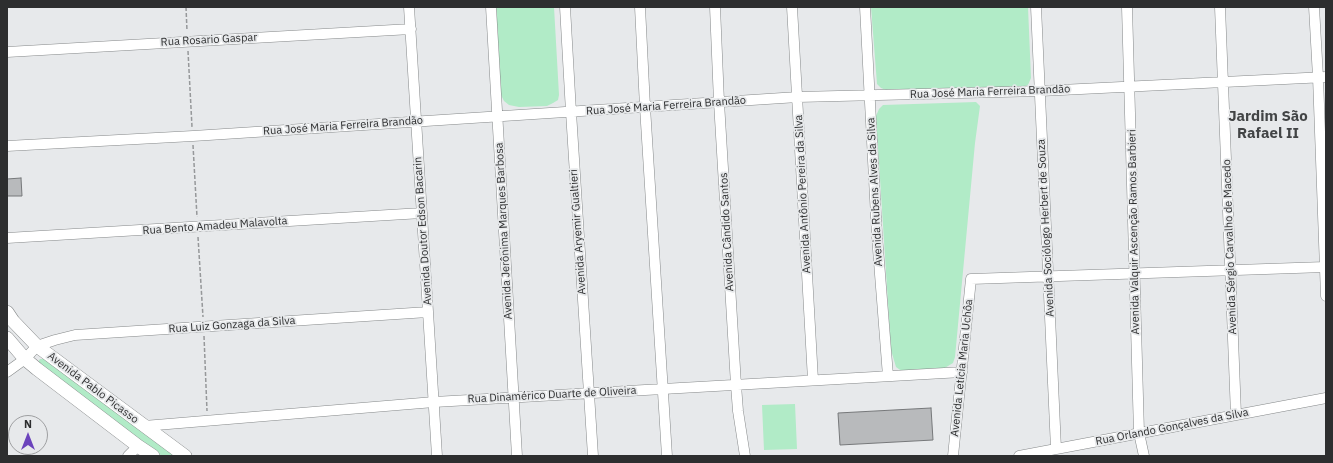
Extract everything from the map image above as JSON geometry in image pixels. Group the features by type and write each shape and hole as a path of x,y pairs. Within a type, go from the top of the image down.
{"main road":[{"name":"Avenida Pablo Picasso","path":"7,312 13,321 37,346 185,456"},
{"name":"Avenida Pablo Picasso","path":"7,338 25,359 153,456"}],"street":[{"name":"Avenida Doutor Edson Bacarin","path":"409,7 437,456"},
{"name":"Avenida Jerônima Marques Barbosa","path":"491,7 517,456"},
{"name":"Avenida Aryemir Gualtieri","path":"565,7 593,456"},
{"path":"640,7 667,456"},
{"name":"Avenida Cândido Santos","path":"715,7 719,102 736,385 738,411 745,456"},
{"name":"Avenida Antônio Pereira da Silva","path":"792,7 813,380"},
{"name":"Avenida Rubens Alves da Silva","path":"865,7 877,236 888,376"},
{"name":"Avenida Sociólogo Herbert de Souza","path":"1036,7 1056,449"},
{"name":"Avenida Valquir Ascenção Ramos Barbieri","path":"1128,7 1139,433 1144,456"},
{"name":"Avenida Sérgio Carvalho de Macedo","path":"1220,7 1236,415"},
{"path":"1314,7 1322,77 1326,296"},
{"name":"Rua Rosario Gaspar","path":"7,52 411,29"},
{"name":"Rua José Maria Ferreira Brandão","path":"7,146 193,136 798,97 1040,91 1322,77"},
{"name":"Rua Bento Amadeu Malavolta","path":"7,239 422,213"},
{"path":"1048,276 1325,267"},
{"name":"Avenida Letícia Maria Uchôa","path":"953,456 971,279 1048,276"},
{"name":"Rua Luiz Gonzaga da Silva","path":"37,346 75,335 428,312"},
{"path":"7,372 25,359 37,346"},
{"name":"Rua Dinamérico Duarte de Oliveira","path":"144,426 434,402 962,372"},
{"name":"Rua Orlando Gonçalves da Silva","path":"1019,456 1326,398"},
{"path":"128,456 138,446"}],"path":[{"path":"186,7 204,327 207,421"}],"green space":[{"path":"496,7 554,7 559,95 558,100 547,106 519,107 509,105 504,101 501,95"},
{"path":"871,7 1028,7 1031,78 1028,85 1022,87 886,90 881,88 877,84"},
{"path":"976,102 980,106 975,143 955,357 953,363 943,369 903,372 896,367 891,350 876,116 879,109 883,105"},
{"path":"40,359 44,359 175,456 162,456 74,391 38,362"},
{"path":"795,404 797,449 764,450 762,405"}],"building":[{"path":"21,178 22,196 7,196 7,179"},
{"path":"931,408 933,440 840,445 838,413"}],"district":[{"name":"Jardim São Rafael II","path":"1268,126"}]}
